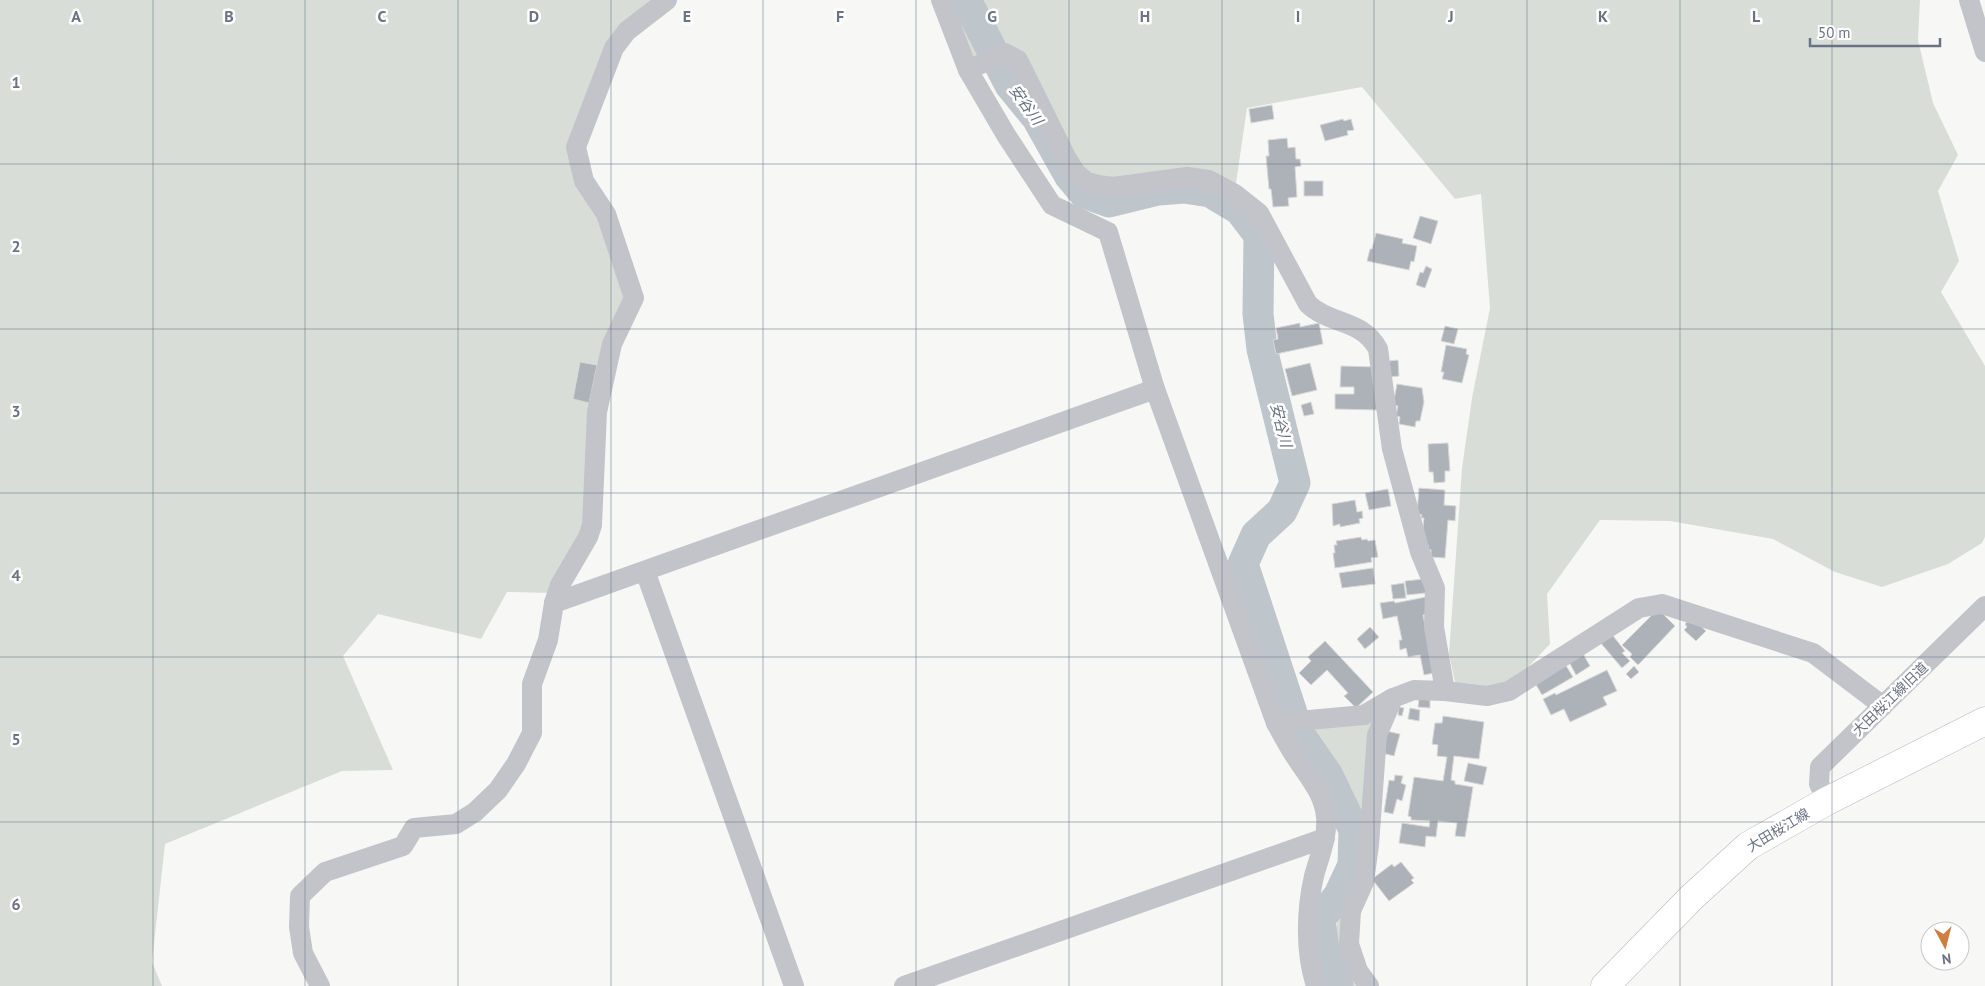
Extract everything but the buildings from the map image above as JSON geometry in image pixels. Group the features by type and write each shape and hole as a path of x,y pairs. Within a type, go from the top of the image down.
{"main road":[{"name":"大田桜江線","path":"1606,986 1691,898 1748,846 1827,801 1985,721"}],"street":[{"path":"320,986 304,953 299,927 300,896 325,872 403,846 414,828 456,824 475,812 498,790 516,764 532,733 532,684 548,640 554,603 560,585 588,537 592,525 597,412 612,344 634,298 606,214 584,181 576,147 614,48 627,32 667,0"},
{"path":"941,0 972,68 1006,135 1052,205 1108,232 1155,389 1278,723 1294,756 1316,787 1326,816 1324,838 1314,879 1308,921 1310,957 1316,986"},
{"path":"1968,0 1980,27 1985,52"},
{"path":"972,68 1005,52 1018,60 1066,157 1076,173 1087,182 1113,186 1188,177 1208,180 1235,194 1259,213 1308,304 1317,312 1351,325 1372,338 1378,349 1392,449 1420,552 1435,588 1434,626 1445,691"},
{"path":"554,603 1155,389"},
{"path":"645,571 794,986"},
{"path":"1278,723 1364,715 1393,698 1414,690 1445,691 1487,696 1509,691 1639,608 1662,604 1813,653 1883,706"},
{"name":"大田桜江線旧道","path":"1827,801 1819,784 1820,767 1985,606"},
{"path":"1369,986 1358,971 1349,944 1351,911 1364,882 1369,845 1377,735 1393,698"},
{"path":"904,986 1324,838"}],"shaded area":[{"path":"0,0 659,0 625,27 573,151 630,296 608,340 587,529 551,593 507,592 481,639 378,614 343,656 393,770 342,771 165,844 152,962 162,986 0,986"},
{"path":"946,0 1920,0 1918,40 1933,103 1958,155 1938,191 1959,261 1941,292 1985,366 1985,537 1982,543 1948,564 1882,587 1835,572 1773,539 1670,521 1600,520 1547,594 1550,644 1517,679 1505,688 1456,687 1449,654 1462,468 1472,398 1490,308 1481,194 1455,199 1362,87 1247,108 1235,190 1212,176 1108,183 1083,174 1023,61 971,61"},
{"path":"1376,718 1361,876 1347,909 1365,986 1352,986 1344,973 1337,950 1337,924 1344,897 1355,875 1360,831 1347,809 1338,784 1303,723"}],"waterway":[{"name":"安谷川","path":"966,0 1010,85 1037,118 1069,175 1084,193 1109,202 1158,190 1184,188 1210,192 1240,210 1259,235 1258,314 1262,349 1295,483 1282,511 1256,535 1243,564 1299,734 1327,774 1354,830 1353,865 1339,895 1320,919 1324,949 1338,986"}]}
